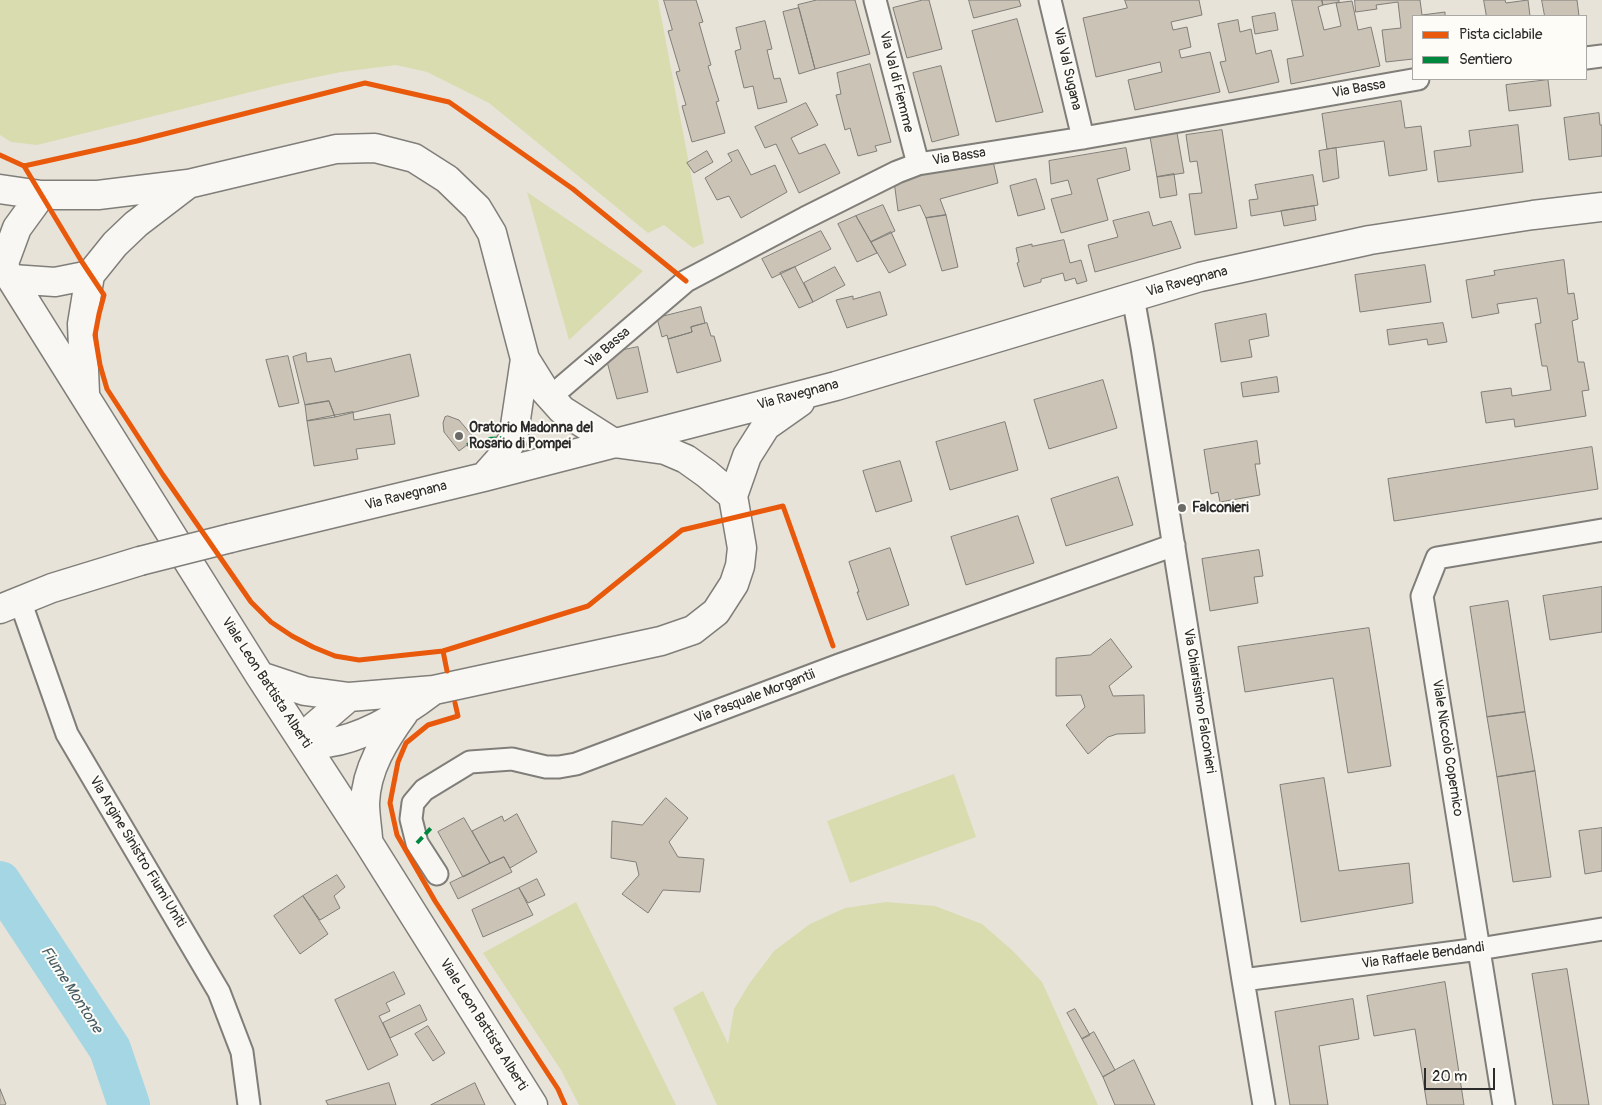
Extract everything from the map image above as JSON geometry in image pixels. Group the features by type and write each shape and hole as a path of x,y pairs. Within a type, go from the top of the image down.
{"main road":[{"path":"0,189 41,195 98,195 188,184 336,150 375,148 414,158 446,179 477,208 492,233 525,359 545,391 562,410 614,443 665,450 686,459 733,496"},
{"path":"85,394 82,324 90,275 115,244 136,224 188,184"},
{"path":"41,195 17,228 5,269 55,282 90,275"},
{"name":"Via Ravegnana","path":"8,605 80,578 140,561 484,477 836,386 1206,276 1370,240 1533,215 1602,207"},
{"name":"Viale Leon Battista Alberti","path":"5,269 260,676 304,741 533,1105"},
{"path":"484,477 500,459 513,438 525,359"},
{"path":"260,676 305,691 349,697 434,690 660,641 693,630 716,612 734,584 742,548 733,496 747,456 766,426 794,405 836,386"},
{"path":"349,697 315,726 304,741 325,744 344,740 405,712 434,690"},
{"path":"368,842 365,802 371,773 386,739 405,712"}],"street":[{"name":"Via Val di Fiemme","path":"876,0 918,164"},
{"name":"Via Val Sugana","path":"1050,0 1083,138"},
{"path":"1587,58 1602,56"},
{"name":"Via Bassa","path":"562,387 686,281 805,218 897,172 918,164 1083,138 1412,80"},
{"name":"Via Chiarissimo Falconieri","path":"1132,297 1142,347 1242,980 1264,1105"},
{"name":"Viale Niccolò Copernico","path":"1504,1105 1422,596 1437,558 1602,530"},
{"name":"Via Pasquale Morgantii","path":"436,874 417,843 411,819 413,803 424,790 470,762 512,759 546,767 576,764 848,662 1174,545"},
{"name":"Via Argine Sinistro Fiumi Uniti","path":"8,605 24,612 67,734 219,992 242,1052 249,1105"},
{"name":"Via Raffaele Bendandi","path":"1242,980 1479,949 1602,929"}],"green space":[{"path":"0,0 658,0 704,243 693,248 664,225 648,233 489,103 427,72 396,65 341,72 283,84 37,145 11,142 0,135"},
{"path":"527,192 643,271 569,340"},
{"path":"954,774 976,837 850,883 827,821"},
{"path":"576,902 676,1105 579,1105 561,1070 483,953"},
{"path":"886,902 935,906 982,924 1013,951 1042,982 1098,1105 717,1105 673,1008 703,991 728,1044 734,1009 749,984 774,951 810,924 845,908"}],"building":[{"path":"664,0 696,0 703,22 699,23 711,65 708,66 719,101 716,102 725,133 692,142 682,106 686,105 676,72 680,71 668,31 672,30"},
{"path":"817,0 855,0 870,54 815,69 798,5"},
{"path":"929,0 942,49 907,58 893,8"},
{"path":"969,0 1019,0 1021,6 974,18"},
{"path":"1125,0 1199,0 1202,15 1171,22 1173,30 1187,27 1191,47 1179,50 1181,58 1210,52 1220,92 1135,110 1128,80 1162,72 1160,62 1096,77 1083,18 1127,8"},
{"path":"1292,0 1322,0 1323,5 1318,7 1324,30 1341,26 1336,3 1352,1 1358,30 1371,27 1380,66 1291,84 1287,59 1303,56"},
{"path":"1322,0 1339,0 1339,2 1323,5"},
{"path":"1355,0 1420,0 1422,15 1412,15 1412,59 1386,62 1382,30 1401,28 1398,2 1376,5 1377,9 1356,12"},
{"path":"1484,0 1505,0 1506,3 1528,0 1530,15 1486,15"},
{"path":"1542,0 1577,0 1579,15 1545,15"},
{"path":"799,8 815,69 799,74 783,12"},
{"path":"1445,12 1445,15 1422,15"},
{"path":"1275,13 1278,30 1255,34 1252,17"},
{"path":"1017,19 1043,112 996,122 972,31"},
{"path":"1238,20 1240,32 1251,29 1256,54 1271,50 1279,82 1229,93 1220,62 1226,61 1218,24"},
{"path":"765,21 772,49 767,50 774,79 780,78 787,102 758,109 753,86 744,88 735,51 741,49 736,28"},
{"path":"870,64 891,142 875,146 877,151 858,156 850,128 845,130 836,95 841,94 837,73"},
{"path":"941,66 959,135 932,142 913,73"},
{"path":"1548,80 1551,106 1509,111 1506,85"},
{"path":"1401,101 1405,128 1421,126 1427,170 1389,176 1384,141 1327,149 1322,114"},
{"path":"806,103 818,125 791,138 799,154 825,144 840,173 799,193 776,144 765,148 755,127"},
{"path":"1599,113 1600,125 1602,125 1602,156 1569,160 1564,118"},
{"path":"1518,125 1523,172 1438,182 1434,151 1471,146 1469,131"},
{"path":"1222,130 1237,228 1195,235 1189,194 1202,193 1197,161 1190,162 1186,135"},
{"path":"1177,133 1184,173 1157,177 1150,137"},
{"path":"1126,148 1130,170 1097,179 1108,220 1061,233 1051,199 1072,194 1068,180 1051,184 1049,161"},
{"path":"1336,148 1339,178 1323,182 1319,151"},
{"path":"738,150 751,175 775,165 787,192 741,218 729,196 717,200 705,178 732,161 728,154"},
{"path":"707,151 713,162 694,173 687,163"},
{"path":"993,161 998,183 940,199 946,215 926,218 920,205 898,211 894,181"},
{"path":"1174,174 1177,195 1160,198 1157,177"},
{"path":"1313,175 1318,205 1251,216 1249,200 1258,199 1255,185"},
{"path":"1036,179 1045,209 1018,216 1010,186"},
{"path":"883,205 895,231 871,242 856,216"},
{"path":"1314,206 1316,220 1284,226 1281,211"},
{"path":"1149,212 1153,226 1171,221 1181,248 1095,272 1088,245 1118,237 1113,221"},
{"path":"946,215 958,267 942,271 926,218"},
{"path":"856,216 877,253 857,262 838,224"},
{"path":"821,231 831,249 772,278 762,259"},
{"path":"891,232 906,265 889,273 871,242"},
{"path":"1064,240 1070,263 1081,260 1087,281 1077,284 1075,278 1065,281 1063,273 1041,279 1041,282 1024,287 1017,263 1019,262 1016,248"},
{"path":"1564,260 1568,294 1574,293 1578,319 1572,321 1578,362 1584,362 1589,390 1582,391 1586,416 1515,427 1514,419 1486,423 1481,392 1511,388 1512,396 1551,390 1547,366 1542,366 1535,324 1541,323 1537,298 1497,304 1499,313 1472,318 1466,280 1495,275 1494,271"},
{"path":"1425,265 1431,302 1360,312 1355,275"},
{"path":"795,267 813,302 799,308 780,273"},
{"path":"835,267 845,285 813,302 804,283"},
{"path":"880,292 887,315 847,328 836,300 853,296 853,299"},
{"path":"701,307 705,323 691,327 692,332 668,339 667,335 662,337 657,318"},
{"path":"1266,314 1269,336 1249,340 1252,357 1221,362 1215,324"},
{"path":"707,323 711,336 714,336 721,361 677,373 668,339 692,332 691,327"},
{"path":"1443,323 1447,342 1428,345 1427,339 1389,345 1387,330"},
{"path":"638,347 648,392 617,399 605,354"},
{"path":"306,353 307,362 331,358 335,372 410,354 419,396 335,417 329,401 305,405 293,357"},
{"path":"288,356 299,403 279,407 266,360"},
{"path":"1277,377 1279,392 1243,397 1241,383"},
{"path":"1103,380 1117,428 1049,449 1034,400"},
{"path":"329,401 335,417 307,421 305,405"},
{"path":"353,412 354,420 390,414 395,444 356,449 358,459 314,466 307,421"},
{"name":"Oratorio Madonna del Rosario di Pompei","path":"448,416 459,420 475,439 459,451 444,432 443,423 445,417"},
{"path":"1005,422 1018,470 950,490 936,442"},
{"path":"1257,441 1260,464 1255,464 1260,495 1220,502 1218,492 1211,494 1204,450"},
{"path":"1592,447 1598,489 1394,521 1388,479"},
{"path":"900,461 912,501 876,512 863,471"},
{"path":"1118,477 1133,525 1066,546 1051,499"},
{"path":"1018,516 1034,563 966,585 951,537"},
{"path":"890,548 909,605 867,620 849,562"},
{"path":"1259,550 1263,576 1254,577 1258,603 1210,611 1202,559"},
{"path":"1602,587 1602,632 1550,640 1543,596"},
{"path":"1508,601 1525,712 1487,717 1470,607"},
{"path":"1369,628 1391,766 1348,773 1333,678 1245,692 1238,647"},
{"path":"1111,639 1132,667 1109,686 1113,696 1144,695 1145,733 1117,734 1108,737 1088,754 1066,725 1085,707 1081,695 1056,696 1056,658 1090,655"},
{"path":"1525,712 1535,771 1497,777 1487,717"},
{"path":"1535,771 1551,877 1513,882 1497,777"},
{"path":"1324,778 1339,871 1409,863 1413,903 1301,922 1280,785"},
{"path":"666,798 688,818 669,842 678,857 704,859 700,892 663,890 648,913 622,894 639,875 636,862 611,858 612,821 642,825"},
{"path":"517,814 537,852 510,868 504,857 490,863 472,831 502,816 504,821"},
{"path":"464,818 490,863 463,877 438,832"},
{"path":"1602,828 1602,871 1585,874 1579,831"},
{"path":"504,857 512,872 458,899 450,883"},
{"path":"337,875 345,887 334,896 340,908 320,920 303,896"},
{"path":"537,879 545,895 528,903 519,888"},
{"path":"519,888 533,915 483,937 472,910"},
{"path":"303,896 328,934 300,954 274,916"},
{"path":"1567,969 1589,1105 1553,1105 1532,974"},
{"path":"394,972 405,994 386,1003 390,1011 379,1016 398,1055 368,1070 335,1000"},
{"path":"1445,982 1464,1105 1427,1105 1415,1029 1374,1036 1367,996"},
{"path":"1353,999 1359,1039 1319,1046 1328,1105 1290,1105 1275,1012"},
{"path":"420,1005 427,1020 390,1038 383,1023"},
{"path":"1075,1009 1090,1035 1082,1039 1067,1013"},
{"path":"428,1026 445,1053 433,1061 415,1034"},
{"path":"1094,1032 1115,1070 1103,1077 1082,1039"},
{"path":"1134,1060 1155,1105 1115,1105 1103,1077"},
{"path":"389,1083 396,1105 328,1105 326,1101"},
{"path":"475,1083 485,1105 431,1105"},
{"path":"0,1089 6,1104 4,1105 0,1105"}],"waterway":[{"name":"Fiume Montone","path":"0,882 110,1049 129,1105"}],"marked path":[{"path":"488,439 502,438"},
{"path":"467,445 474,442"},
{"path":"417,843 432,827"}],"cycle path":[{"path":"0,155 24,166 137,141 365,83 449,102 573,189 686,281"},
{"path":"24,166 104,295 95,335 100,365 107,389 163,475 251,602 271,622 292,636 335,656 359,660 443,651"},
{"path":"447,671 443,651 588,606 682,530 783,506 833,646"},
{"path":"455,703 458,716 428,725 406,743 398,762 390,803 397,835 435,901 558,1089 565,1105"}],"place":[{"name":"Oratorio Madonna del Rosario di Pompei","path":"459,436"},
{"name":"Falconieri","path":"1182,508"}]}
